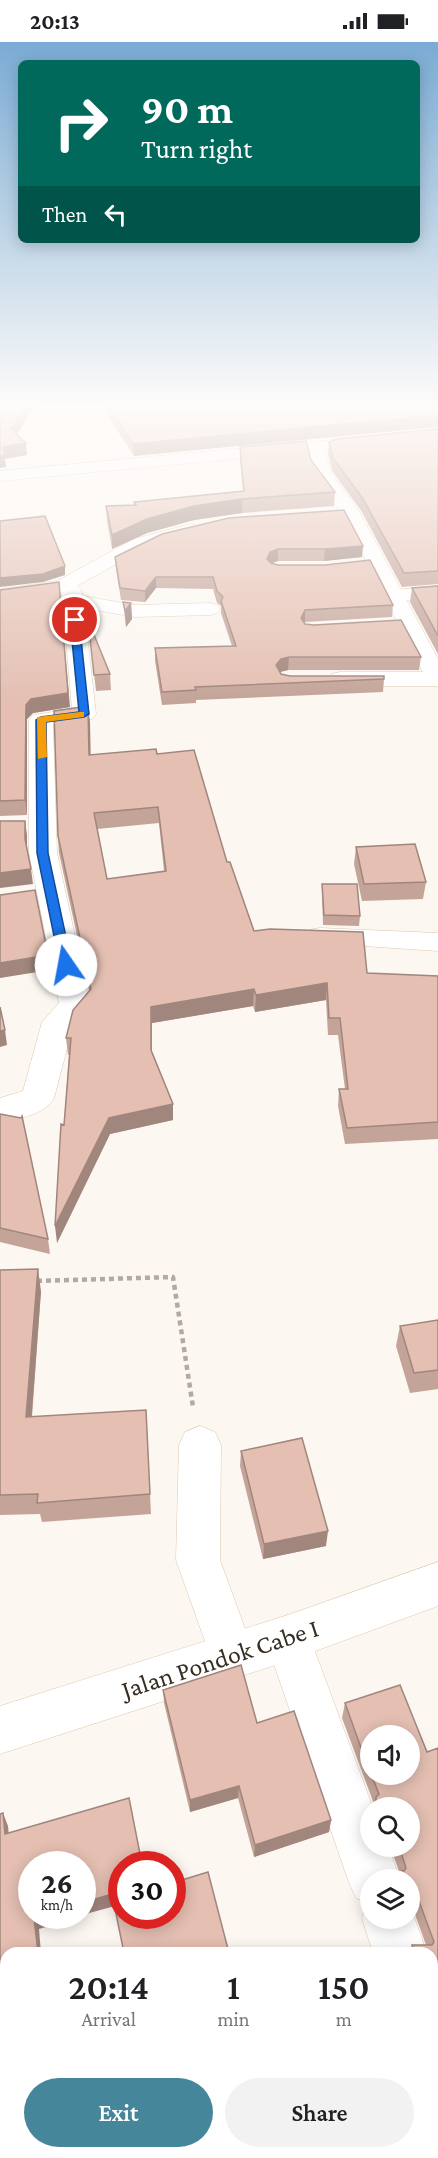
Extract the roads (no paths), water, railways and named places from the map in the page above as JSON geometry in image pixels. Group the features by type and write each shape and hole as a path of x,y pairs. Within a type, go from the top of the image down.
{"street":[{"path":"345,505 394,595 399,625 438,679"},
{"path":"329,515 351,513"},
{"path":"68,593 141,543 171,533 205,527"},
{"path":"356,566 378,564"},
{"path":"0,595 49,589 135,611 210,609"},
{"path":"394,595 438,592"},
{"path":"0,1110 27,1104 38,1098 58,1022 75,1006 41,894 43,853 32,825 41,720 84,714 68,593"},
{"path":"323,679 438,679"},
{"path":"299,936 438,942"},
{"path":"200,1447 198,1560 232,1656"},
{"name":"Jalan Pondok Cabe I","path":"0,1730 288,1638 438,1584"},
{"path":"288,1638 370,1869"},
{"path":"392,1929 398,1947"}]}
